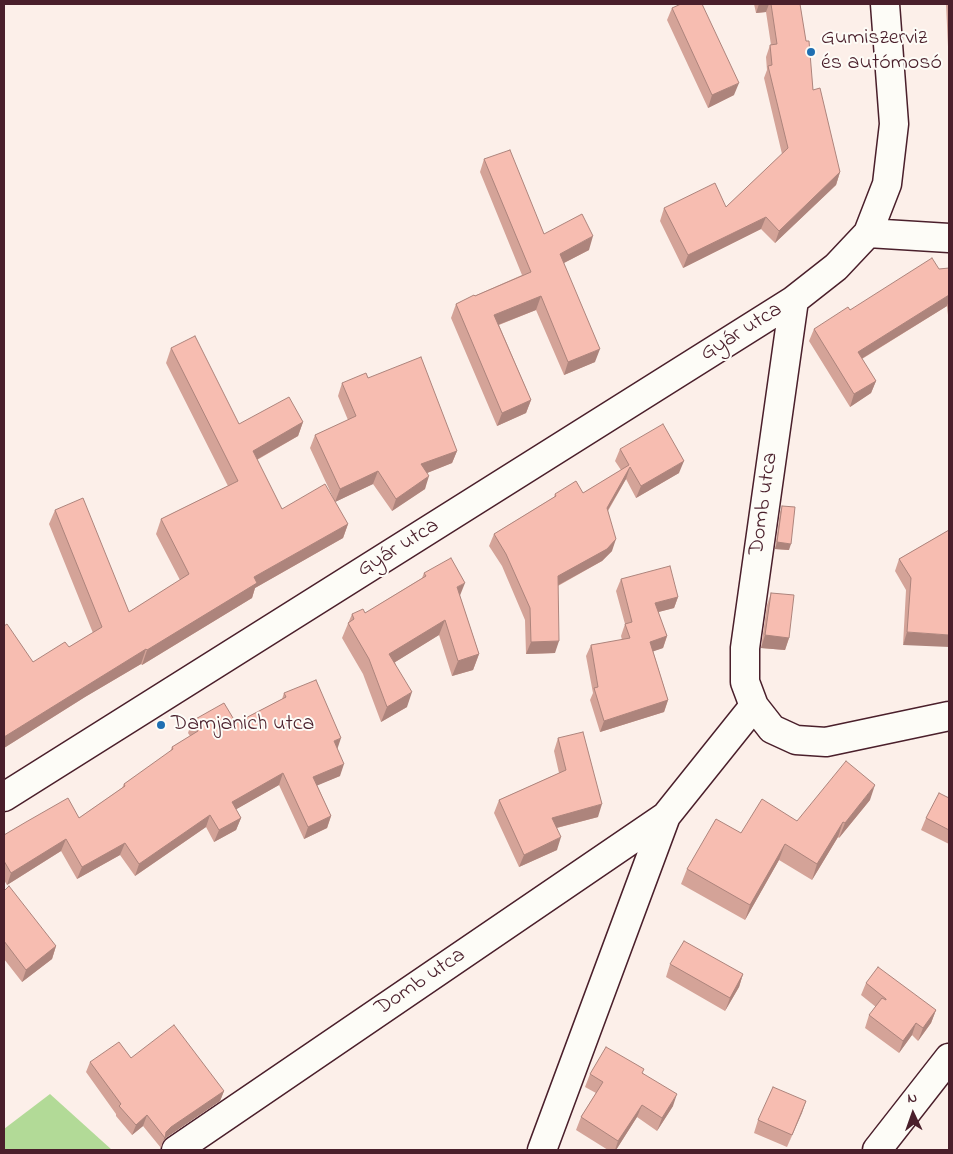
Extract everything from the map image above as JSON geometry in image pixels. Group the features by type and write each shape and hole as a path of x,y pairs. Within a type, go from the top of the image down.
{"street":[{"name":"Gyár utca","path":"4,797 794,300 836,267 868,232 888,184 894,124 885,4"},
{"path":"868,232 949,238"},
{"name":"Domb utca","path":"794,300 745,648 744,682 754,706 772,729 796,740 826,742 949,716"},
{"name":"Domb utca","path":"176,1150 666,816 754,706"},
{"name":"Domb utca","path":"542,1150 666,816"},
{"path":"877,1150 949,1058"}],"green space":[{"path":"50,1094 112,1150 4,1150 4,1129"}],"building":[{"path":"681,4 702,4 739,83 712,95 672,8"},
{"path":"771,4 800,4 806,41 809,41 813,90 820,88 840,172 779,231 766,217 688,255 664,208 715,183 726,207 788,148 768,66 772,65 770,45 777,44"},
{"path":"510,150 544,234 582,214 593,236 560,254 600,349 568,362 541,296 494,315 531,400 502,413 456,304 531,272 484,159"},
{"path":"932,258 939,269 949,268 949,295 858,352 876,381 854,394 814,329 848,307 850,310"},
{"path":"195,336 239,424 289,397 303,422 253,451 282,509 325,484 348,524 254,577 257,583 4,737 4,626 7,624 33,662 65,642 69,647 102,627 55,510 83,498 129,612 189,574 161,519 238,481 171,348"},
{"path":"421,357 457,451 421,464 429,476 396,499 378,471 340,489 315,435 356,416 342,383 366,373 368,378"},
{"path":"663,424 684,461 641,486 630,467 607,508 616,539 607,549 558,576 559,641 531,642 530,608 506,554 494,534 556,496 555,494 576,481 583,493 629,465 620,449"},
{"path":"782,506 795,507 791,544 777,542"},
{"path":"949,530 949,635 907,632 911,578 899,559"},
{"path":"451,558 465,583 457,587 479,654 458,661 445,620 389,654 412,692 387,707 369,659 348,623 354,619 352,614 363,609 365,613 426,576 424,573"},
{"path":"670,566 678,597 655,603 667,636 650,642 668,700 604,721 594,688 598,687 591,645 630,638 625,624 632,622 621,579"},
{"path":"771,593 794,595 789,638 765,635"},
{"path":"316,680 341,738 334,741 344,764 313,777 331,816 308,827 283,773 232,802 241,818 219,830 210,815 139,864 125,843 82,867 66,839 11,873 4,861 4,835 68,798 79,818 125,786 124,784 173,749 172,747 198,731 192,721 224,703 236,723 286,697 284,693"},
{"path":"583,732 602,804 552,818 561,837 524,855 499,800 566,770 558,738"},
{"path":"846,761 875,785 845,823 843,822 817,864 785,844 750,905 687,869 716,819 741,833 762,799 797,821"},
{"path":"939,793 949,798 949,830 926,818"},
{"path":"9,886 56,946 26,970 4,941 4,891"},
{"path":"684,941 743,974 730,998 670,964"},
{"path":"878,967 936,1010 923,1028 916,1023 903,1041 869,1015 882,998 886,1000 866,983"},
{"path":"174,1025 224,1091 171,1127 166,1132 165,1138 147,1115 136,1125 119,1106 121,1104 90,1062 119,1042 131,1058"},
{"path":"606,1047 644,1069 642,1073 677,1094 662,1118 642,1105 618,1141 581,1117 603,1082 590,1074"},
{"path":"773,1087 806,1101 792,1135 758,1120"}],"place":[{"name":"Gumiszerviz és autómosó","path":"811,52"},
{"name":"Damjanich utca","path":"161,725"}]}
